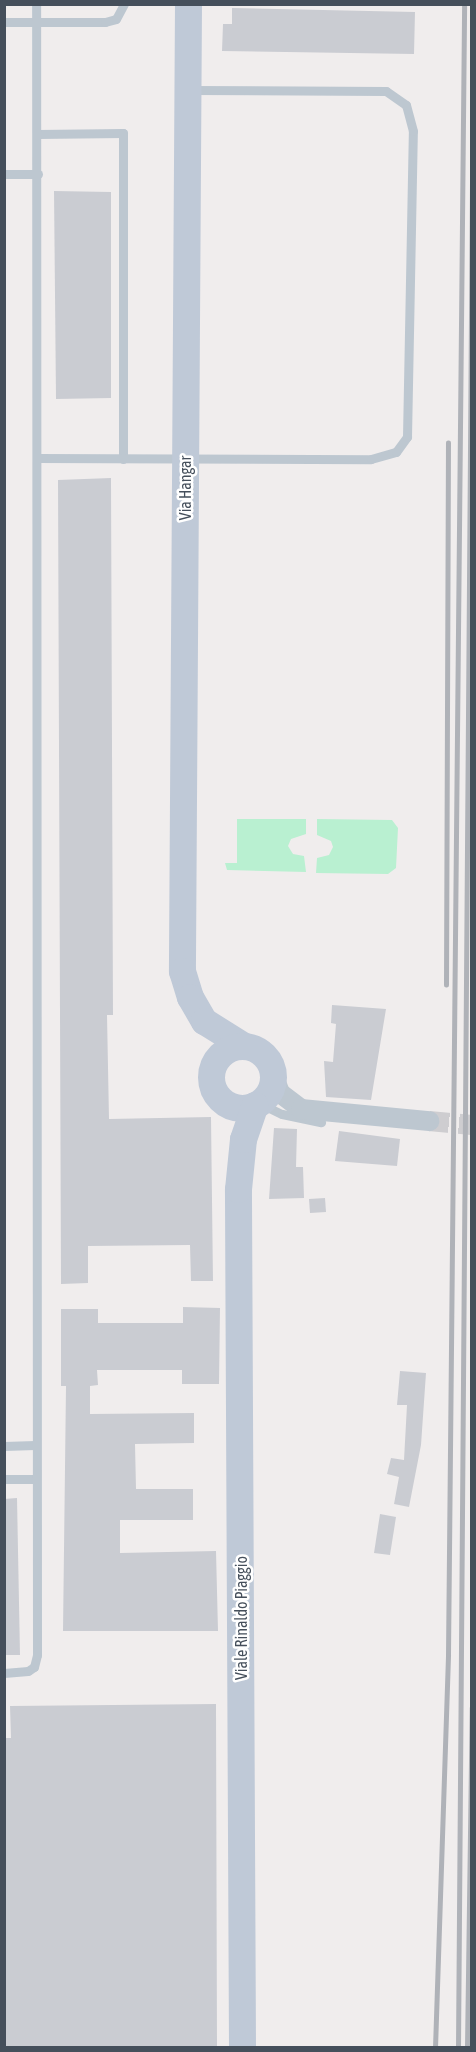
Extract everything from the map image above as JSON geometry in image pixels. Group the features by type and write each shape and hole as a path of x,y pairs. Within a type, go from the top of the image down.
{"street":[{"name":"Via Hangar","path":"188,4 182,971 178,992 182,1008 214,1062"},
{"name":"Via Hangar","path":"182,971 190,997 204,1021 244,1046"},
{"path":"272,1071 270,1090 257,1104 237,1108 215,1094 211,1077 214,1062 228,1049 244,1046 263,1055 272,1071 280,1093 302,1109 429,1121"},
{"name":"Viale Rinaldo Piaggio","path":"215,1094 226,1122 238,1189"},
{"name":"Viale Rinaldo Piaggio","path":"242,2048 238,1189 243,1139 257,1104"}],"lane":[{"path":"4,1672 28,1671 34,1667 38,1655 35,1479 38,174 36,4"},
{"path":"4,22 111,21 120,15 123,4"},
{"path":"37,458 371,459 390,455 404,443 410,423 413,131 406,105 386,91 188,90"},
{"path":"38,134 123,133 123,459"},
{"path":"4,174 38,174"},
{"path":"257,1104 282,1114 321,1122"},
{"path":"4,1446 35,1445"},
{"path":"4,1479 35,1479"}],"green space":[{"path":"237,819 306,819 306,834 291,839 288,846 293,854 304,856 306,872 227,870 225,863 237,863"},
{"path":"317,819 392,820 398,828 396,868 388,874 316,873 317,858 329,855 333,847 331,841 317,835"}],"building":[{"path":"232,8 415,12 414,54 222,51 223,24 232,24"},
{"path":"54,191 111,192 111,398 56,399"},
{"path":"111,478 113,1015 107,1015 109,1119 211,1117 213,1281 191,1281 190,1245 88,1246 88,1283 61,1284 58,480"},
{"path":"332,1005 386,1009 371,1100 326,1097 324,1061 333,1062 336,1024 331,1023"},
{"path":"274,1128 297,1129 296,1167 303,1167 304,1198 269,1199"},
{"path":"339,1131 400,1139 397,1166 335,1161"},
{"path":"325,1198 326,1212 310,1213 309,1199"},
{"path":"183,1307 220,1308 219,1384 182,1384 182,1370 97,1370 98,1385 90,1386 90,1414 194,1413 194,1443 135,1444 136,1489 193,1489 193,1520 120,1520 120,1553 216,1551 218,1631 63,1631 66,1386 61,1386 61,1309 98,1309 98,1323 183,1323"},
{"path":"400,1371 426,1373 421,1445 409,1507 394,1504 399,1477 387,1474 391,1458 404,1460 407,1405 397,1405"},
{"path":"17,1498 20,1655 4,1655 4,1499"},
{"path":"380,1514 396,1517 390,1555 374,1553"},
{"path":"216,1704 217,2048 4,2048 4,1738 11,1738 10,1706"}],"tunnel":[{"path":"429,1121 472,1125"}],"railway":[{"path":"435,2048 448,1655 464,4"},
{"path":"458,2048 472,167"},
{"path":"446,985 448,443"},
{"path":"467,2048 472,1708"}]}
